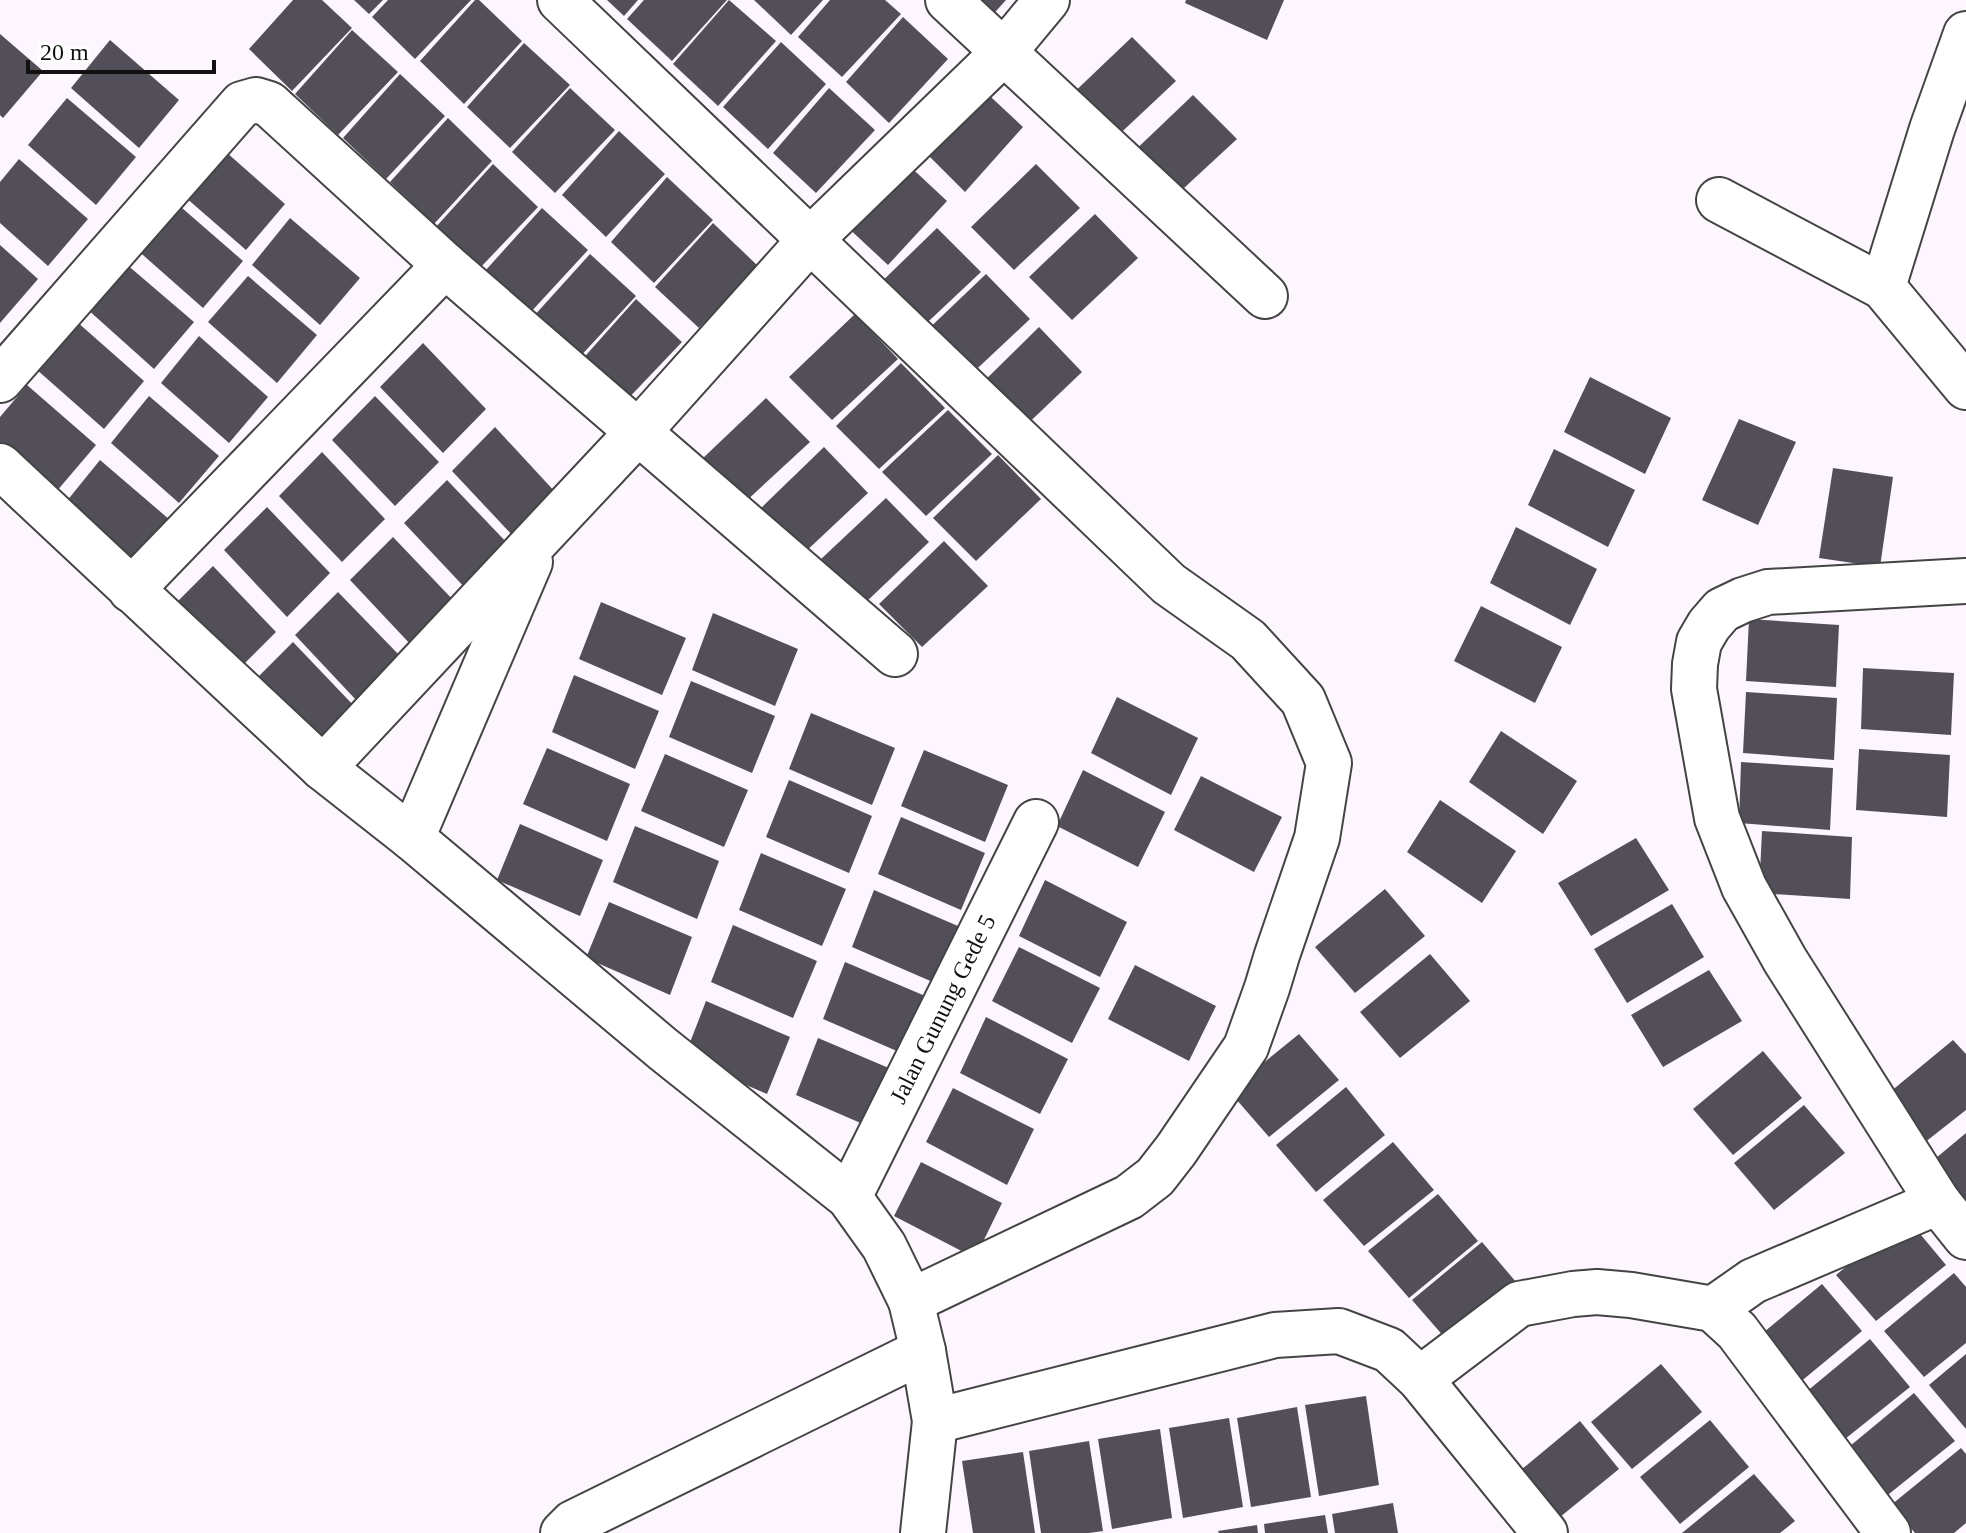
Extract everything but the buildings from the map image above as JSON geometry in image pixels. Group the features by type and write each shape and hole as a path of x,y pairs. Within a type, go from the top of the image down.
{"street":[{"path":"560,0 1169,584 1248,640 1303,700 1329,763 1317,838 1246,1047 1176,1150 1155,1177 1129,1197 911,1301"},
{"path":"948,0 1265,296"},
{"path":"323,768 639,431 811,239 1003,53 1047,0"},
{"path":"1883,287 1949,132 1966,34"},
{"path":"0,380 242,104 256,100 269,104 445,265 895,654"},
{"path":"1719,200 1883,287 1966,387"},
{"path":"131,590 445,265"},
{"path":"0,466 323,768 412,838 663,1049 849,1197 884,1246 911,1301 923,1351 935,1421 923,1533"},
{"path":"412,838 542,534"},
{"path":"1966,581 1768,592 1743,600 1722,610 1699,642 1694,689 1717,818 1744,887 1785,960 1938,1202 1966,1237"},
{"name":"Jalan Gunung Gede 5","path":"849,1197 1036,822"},
{"path":"1713,1309 1753,1281 1938,1202"},
{"path":"1420,1379 1519,1304 1597,1292 1713,1309 1737,1331 1888,1533"},
{"path":"935,1421 1275,1335 1339,1331 1389,1350 1420,1379 1545,1533"},
{"path":"563,1533 573,1523 923,1351"}]}
